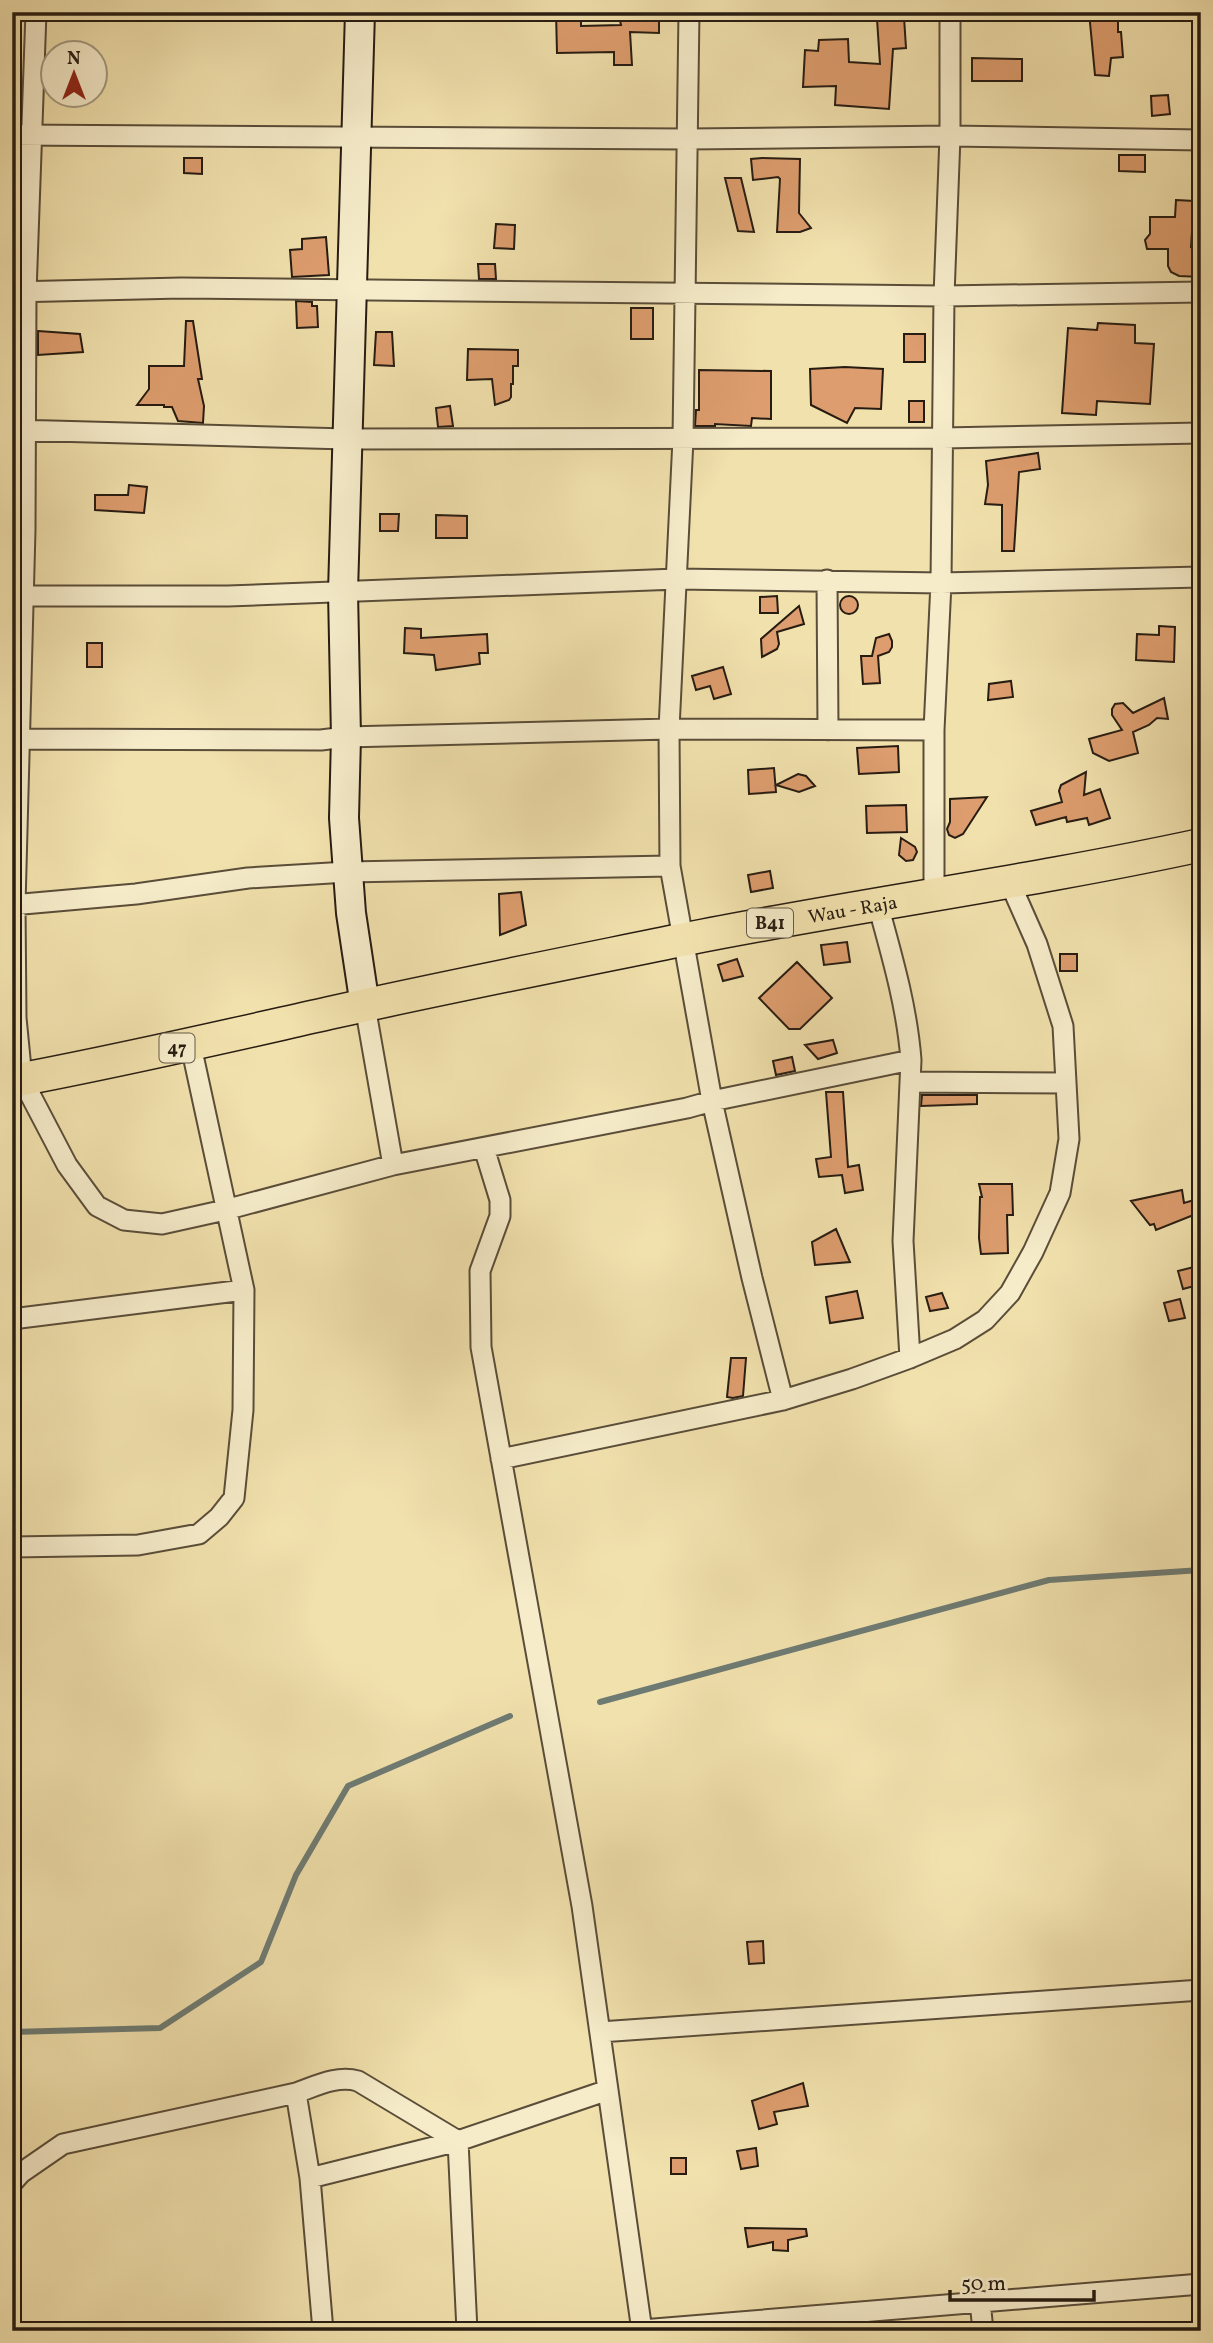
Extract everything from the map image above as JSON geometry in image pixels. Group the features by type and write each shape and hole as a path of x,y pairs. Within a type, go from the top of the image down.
{"main road":[{"name":"Wau - Raja","path":"353,1008 684,940 1010,883 1201,845"},
{"name":"47","path":"17,1080 191,1045 353,1008"}],"street":[{"path":"36,12 22,136 19,292 19,430 25,530 17,596 13,905 17,1080 67,1165 97,1206 124,1220 162,1224 393,1165 687,1108 911,1060"},
{"path":"360,12 343,592 346,737 344,818 354,936 353,1008 393,1165"},
{"path":"690,12 683,439 669,729 670,866 712,1101 783,1400"},
{"path":"934,895 934,730 941,583 950,12"},
{"path":"22,136 688,139 950,136 1201,140"},
{"path":"19,292 181,288 944,296 1201,292"},
{"path":"19,430 347,439 943,438 1201,433"},
{"path":"17,596 228,596 677,579 941,583 1201,577"},
{"path":"827,580 828,730"},
{"path":"17,739 321,740 346,737 669,729 934,730"},
{"path":"13,905 136,894 248,878 347,872 670,866"},
{"path":"501,1459 783,1400 910,1359 955,1339 985,1320 1010,1293 1033,1252 1060,1193 1069,1139 1063,1026 1037,944 1010,883"},
{"path":"878,905 899,980 909,1031 911,1082 903,1241 910,1359"},
{"path":"12,1546 138,1545 199,1534 219,1517 234,1498 243,1410 244,1290 191,1045"},
{"path":"911,1082 1066,1083"},
{"path":"484,1148 500,1200 500,1216 480,1271 481,1347 582,1906 642,2330 1201,2284"},
{"path":"12,1320 244,1290"},
{"path":"600,2032 1201,1990"},
{"path":"12,2183 21,2173 63,2144 296,2093 347,2078 358,2081 458,2141"},
{"path":"310,2178 458,2141 608,2090"},
{"path":"296,2093 310,2178 323,2331"},
{"path":"458,2141 467,2331"},
{"path":"980,2301 983,2331"}],"building":[{"path":"556,12 581,12 581,26 621,25 618,12 659,12 659,33 630,32 632,65 614,65 614,52 557,53"},
{"path":"1089,12 1118,12 1118,32 1121,32 1123,57 1111,58 1109,76 1095,75"},
{"path":"904,17 906,48 893,49 889,109 835,105 836,86 803,87 805,50 818,51 819,40 848,39 849,62 880,64 877,19"},
{"path":"972,58 1022,59 1022,81 972,81"},
{"path":"1168,95 1170,114 1152,116 1151,96"},
{"path":"1119,155 1145,155 1145,172 1119,171"},
{"path":"184,158 202,158 202,174 184,173"},
{"path":"751,159 800,159 799,213 811,228 800,232 777,232 780,179 753,180"},
{"path":"725,178 741,178 754,232 738,231"},
{"path":"1176,200 1194,201 1191,247 1201,248 1201,277 1179,276 1171,272 1168,266 1168,249 1147,249 1145,240 1150,234 1150,217 1175,217"},
{"path":"496,224 515,225 514,249 494,248"},
{"path":"326,237 329,275 292,277 290,250 302,249 302,239"},
{"path":"478,264 495,264 496,279 479,279"},
{"path":"296,301 312,302 312,306 317,306 318,327 297,328"},
{"path":"631,308 653,308 653,339 631,339"},
{"path":"186,321 193,321 202,379 198,379 204,406 203,423 178,421 172,407 137,405 149,389 149,366 184,366"},
{"path":"1098,323 1135,325 1135,343 1154,344 1150,404 1097,401 1096,415 1062,413 1068,328 1097,330"},
{"path":"38,331 80,334 83,352 38,355"},
{"path":"376,332 392,332 394,366 374,365"},
{"path":"904,334 925,334 925,362 904,362"},
{"path":"468,349 518,350 518,366 513,366 513,384 509,400 495,405 492,379 467,380"},
{"path":"810,369 883,369 881,409 855,408 847,423 811,405"},
{"path":"699,370 771,371 771,419 752,418 751,426 695,426 696,410 699,410"},
{"path":"909,401 924,401 924,422 909,422"},
{"path":"450,406 453,426 438,427 436,408"},
{"path":"1038,453 1040,469 1019,472 1014,551 1002,551 1002,505 985,504 988,485 986,461"},
{"path":"129,485 147,487 144,513 95,510 95,495 128,495"},
{"path":"380,514 399,514 398,531 380,531"},
{"path":"436,515 467,516 467,538 436,538"},
{"path":"777,596 778,613 760,613 760,597"},
{"path":"849,596 855,599 858,605 855,611 849,614 843,611 840,605 843,599"},
{"path":"799,606 804,624 777,632 777,649 762,657 761,639"},
{"path":"1159,626 1175,627 1174,662 1136,660 1137,634 1159,635"},
{"path":"405,628 421,629 421,638 487,634 488,653 479,653 480,664 436,670 434,655 404,653"},
{"path":"889,634 892,647 889,652 878,656 880,683 863,684 861,656 872,656 876,638"},
{"path":"87,643 102,643 102,667 87,667"},
{"path":"723,667 731,694 714,699 710,686 696,690 692,676"},
{"path":"1011,681 1013,697 988,700 989,684"},
{"path":"1164,698 1168,719 1157,718 1133,732 1138,753 1109,761 1093,753 1089,739 1122,730 1112,715 1115,704 1123,703 1133,713"},
{"path":"898,746 899,772 859,774 857,748"},
{"path":"774,768 776,792 749,794 748,770"},
{"path":"1086,772 1084,795 1100,789 1110,818 1089,825 1087,818 1067,822 1066,817 1036,825 1031,811 1062,802 1059,791 1061,785"},
{"path":"798,774 806,776 815,786 799,792 776,785"},
{"path":"987,797 963,834 955,838 949,835 947,829 950,822 950,799"},
{"path":"906,805 907,832 867,833 866,806"},
{"path":"901,838 915,847 917,852 913,860 906,861 899,855"},
{"path":"770,871 773,888 751,892 748,875"},
{"path":"521,892 526,925 500,935 499,894"},
{"path":"847,942 850,962 824,965 821,945"},
{"path":"1060,954 1077,954 1077,971 1060,971"},
{"path":"737,959 743,976 723,981 718,965"},
{"path":"797,962 832,998 800,1029 789,1029 759,998"},
{"path":"833,1040 837,1053 818,1059 805,1045"},
{"path":"792,1057 795,1071 776,1075 773,1061"},
{"path":"826,1092 843,1092 848,1167 859,1165 863,1190 845,1193 842,1175 819,1177 816,1159 831,1157"},
{"path":"922,1095 977,1095 977,1104 921,1106"},
{"path":"979,1184 1012,1184 1013,1215 1007,1215 1008,1253 981,1254 979,1238 982,1197"},
{"path":"1182,1190 1184,1203 1201,1198 1201,1212 1156,1230 1154,1224 1150,1225 1131,1201"},
{"path":"836,1229 850,1262 815,1265 812,1242"},
{"path":"1194,1267 1198,1285 1183,1289 1178,1271"},
{"path":"857,1291 863,1318 830,1323 826,1297"},
{"path":"942,1293 948,1308 930,1311 926,1297"},
{"path":"1180,1299 1185,1318 1169,1321 1164,1303"},
{"path":"731,1358 746,1358 743,1396 733,1398 727,1397"},
{"path":"763,1941 764,1963 749,1964 747,1942"},
{"path":"803,2083 808,2106 774,2112 777,2124 759,2129 752,2101"},
{"path":"756,2148 758,2166 741,2169 737,2151"},
{"path":"671,2158 686,2158 686,2174 671,2174"},
{"path":"745,2228 806,2229 807,2236 788,2240 788,2251 773,2250 773,2242 748,2247"}],"waterway":[{"path":"600,1702 1049,1580 1201,1570"},
{"path":"12,2032 160,2028 261,1962 296,1875 348,1786 510,1716"}]}
